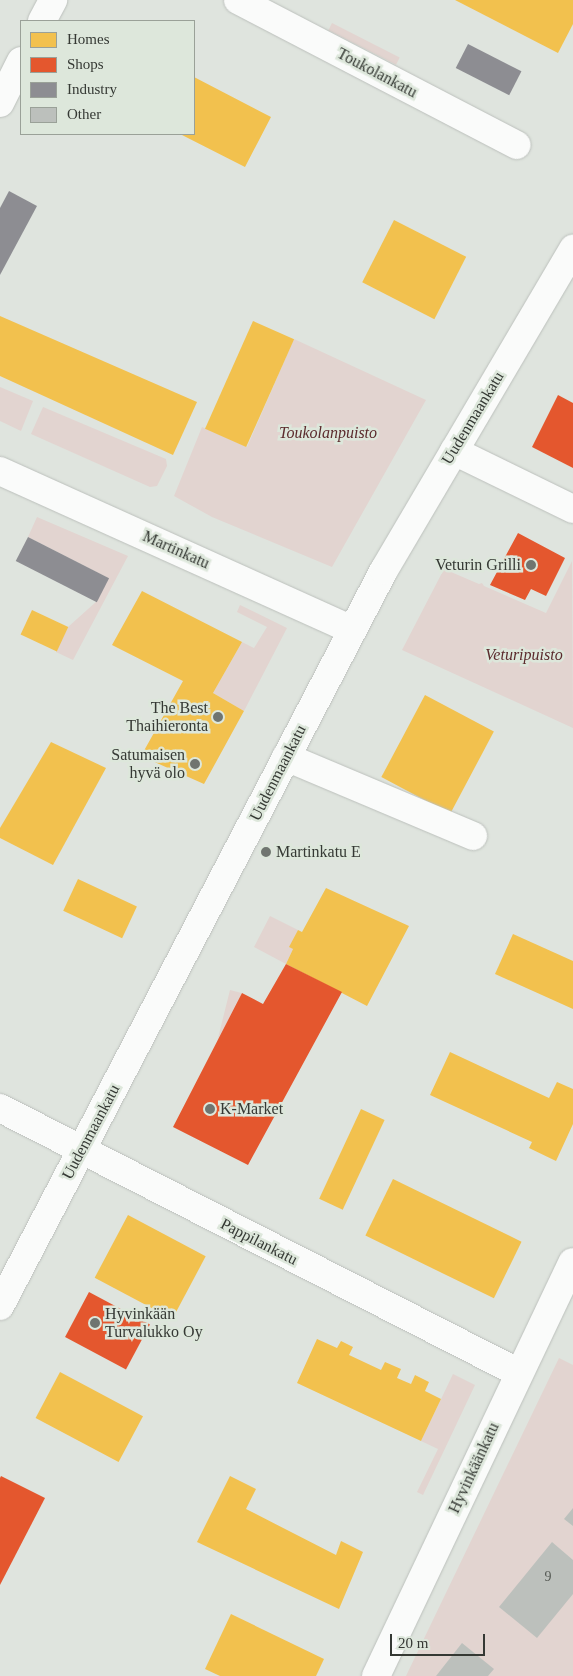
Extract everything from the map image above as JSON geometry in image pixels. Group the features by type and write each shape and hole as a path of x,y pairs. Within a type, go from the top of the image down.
{"street":[{"path":"43,20 53,0"},
{"name":"Toukolankatu","path":"238,0 516,145"},
{"path":"0,103 20,63"},
{"name":"Uudenmaankatu","path":"0,1306 384,570 573,249"},
{"path":"454,451 573,509"},
{"name":"Martinkatu","path":"0,471 352,630"},
{"path":"286,757 473,836"},
{"name":"Pappilankatu","path":"0,1108 519,1373"},
{"name":"Hyvinkäänkatu","path":"376,1676 573,1262"}],"green space":[{"path":"332,23 400,58 396,65 328,30"},
{"name":"Toukolanpuisto","path":"294,339 426,400 332,567 212,517 174,496 202,427 247,447"},
{"path":"0,387 33,401 21,431 0,421"},
{"path":"43,407 166,459 167,466 157,486 150,487 31,434"},
{"path":"37,517 128,556 73,660 56,652 68,627 97,601 108,578 28,537"},
{"name":"Veturipuisto","path":"572,561 573,728 402,650 444,569 479,584 482,583 484,586 546,613"},
{"path":"240,605 287,628 244,711 213,693 242,642 254,648 267,627 237,612"},
{"path":"270,916 298,930 290,947 293,949 286,964 254,947"},
{"path":"230,990 242,993 206,1137 194,1134"},
{"path":"559,1358 573,1365 573,1676 406,1676"},
{"path":"453,1374 475,1385 423,1495 417,1492 438,1449 421,1441"}],"building: Homes":[{"path":"455,0 573,0 573,24 558,53"},
{"path":"195,78 271,117 245,167 182,135 195,135"},
{"path":"394,220 466,257 434,319 362,282"},
{"path":"0,316 197,402 173,455 0,376"},
{"path":"253,321 294,339 246,447 205,429"},
{"path":"142,591 242,642 213,693 244,711 204,784 141,756 183,681 112,645"},
{"path":"32,610 68,627 57,651 21,634"},
{"path":"425,695 494,732 450,814 381,777"},
{"path":"51,742 106,768 53,865 0,838 0,828"},
{"path":"78,879 137,906 122,938 63,911"},
{"path":"326,888 409,926 367,1006 286,964 293,949 289,947 298,930 302,932"},
{"path":"513,934 573,961 573,1009 495,974"},
{"path":"450,1052 549,1098 557,1082 573,1089 573,1124 556,1161 529,1148 532,1142 430,1095"},
{"path":"361,1109 385,1120 343,1210 319,1199"},
{"path":"393,1179 522,1242 494,1298 365,1236"},
{"path":"128,1215 206,1256 172,1319 95,1278"},
{"path":"317,1339 337,1348 341,1341 353,1347 349,1355 381,1370 385,1362 401,1369 397,1378 411,1384 415,1375 429,1382 425,1391 441,1399 421,1441 297,1383"},
{"path":"60,1372 143,1416 119,1462 36,1418"},
{"path":"230,1476 256,1489 246,1509 336,1555 341,1541 363,1552 339,1609 197,1542"},
{"path":"231,1614 324,1659 316,1676 220,1676 205,1669"}],"building: Shops":[{"path":"558,395 573,403 573,468 532,447"},
{"name":"Veturin Grilli","path":"518,533 565,558 546,596 531,589 525,600 490,585"},
{"path":"286,964 342,992 248,1165 173,1127 242,993 263,1004"},
{"path":"89,1292 150,1324 126,1369 65,1337"},
{"path":"1,1476 45,1498 0,1585 0,1478"}],"building: Industry":[{"path":"468,44 521,71 509,95 456,68"},
{"path":"9,191 37,206 0,275 0,208"},
{"path":"28,537 109,578 97,602 16,561"}],"building: Other":[{"path":"573,1508 573,1526 564,1519"},
{"path":"552,1542 573,1560 573,1594 537,1638 499,1607"},
{"path":"462,1643 494,1669 488,1676 436,1676"}],"place":[{"name":"Veturin Grilli","path":"531,565"},
{"name":"The Best Thaihieronta","path":"218,717"},
{"name":"Satumaisen hyvä olo","path":"195,764"},
{"name":"Martinkatu E","path":"266,852"},
{"name":"K-Market","path":"210,1109"},
{"name":"Hyvinkään Turvalukko Oy","path":"95,1323"}]}
